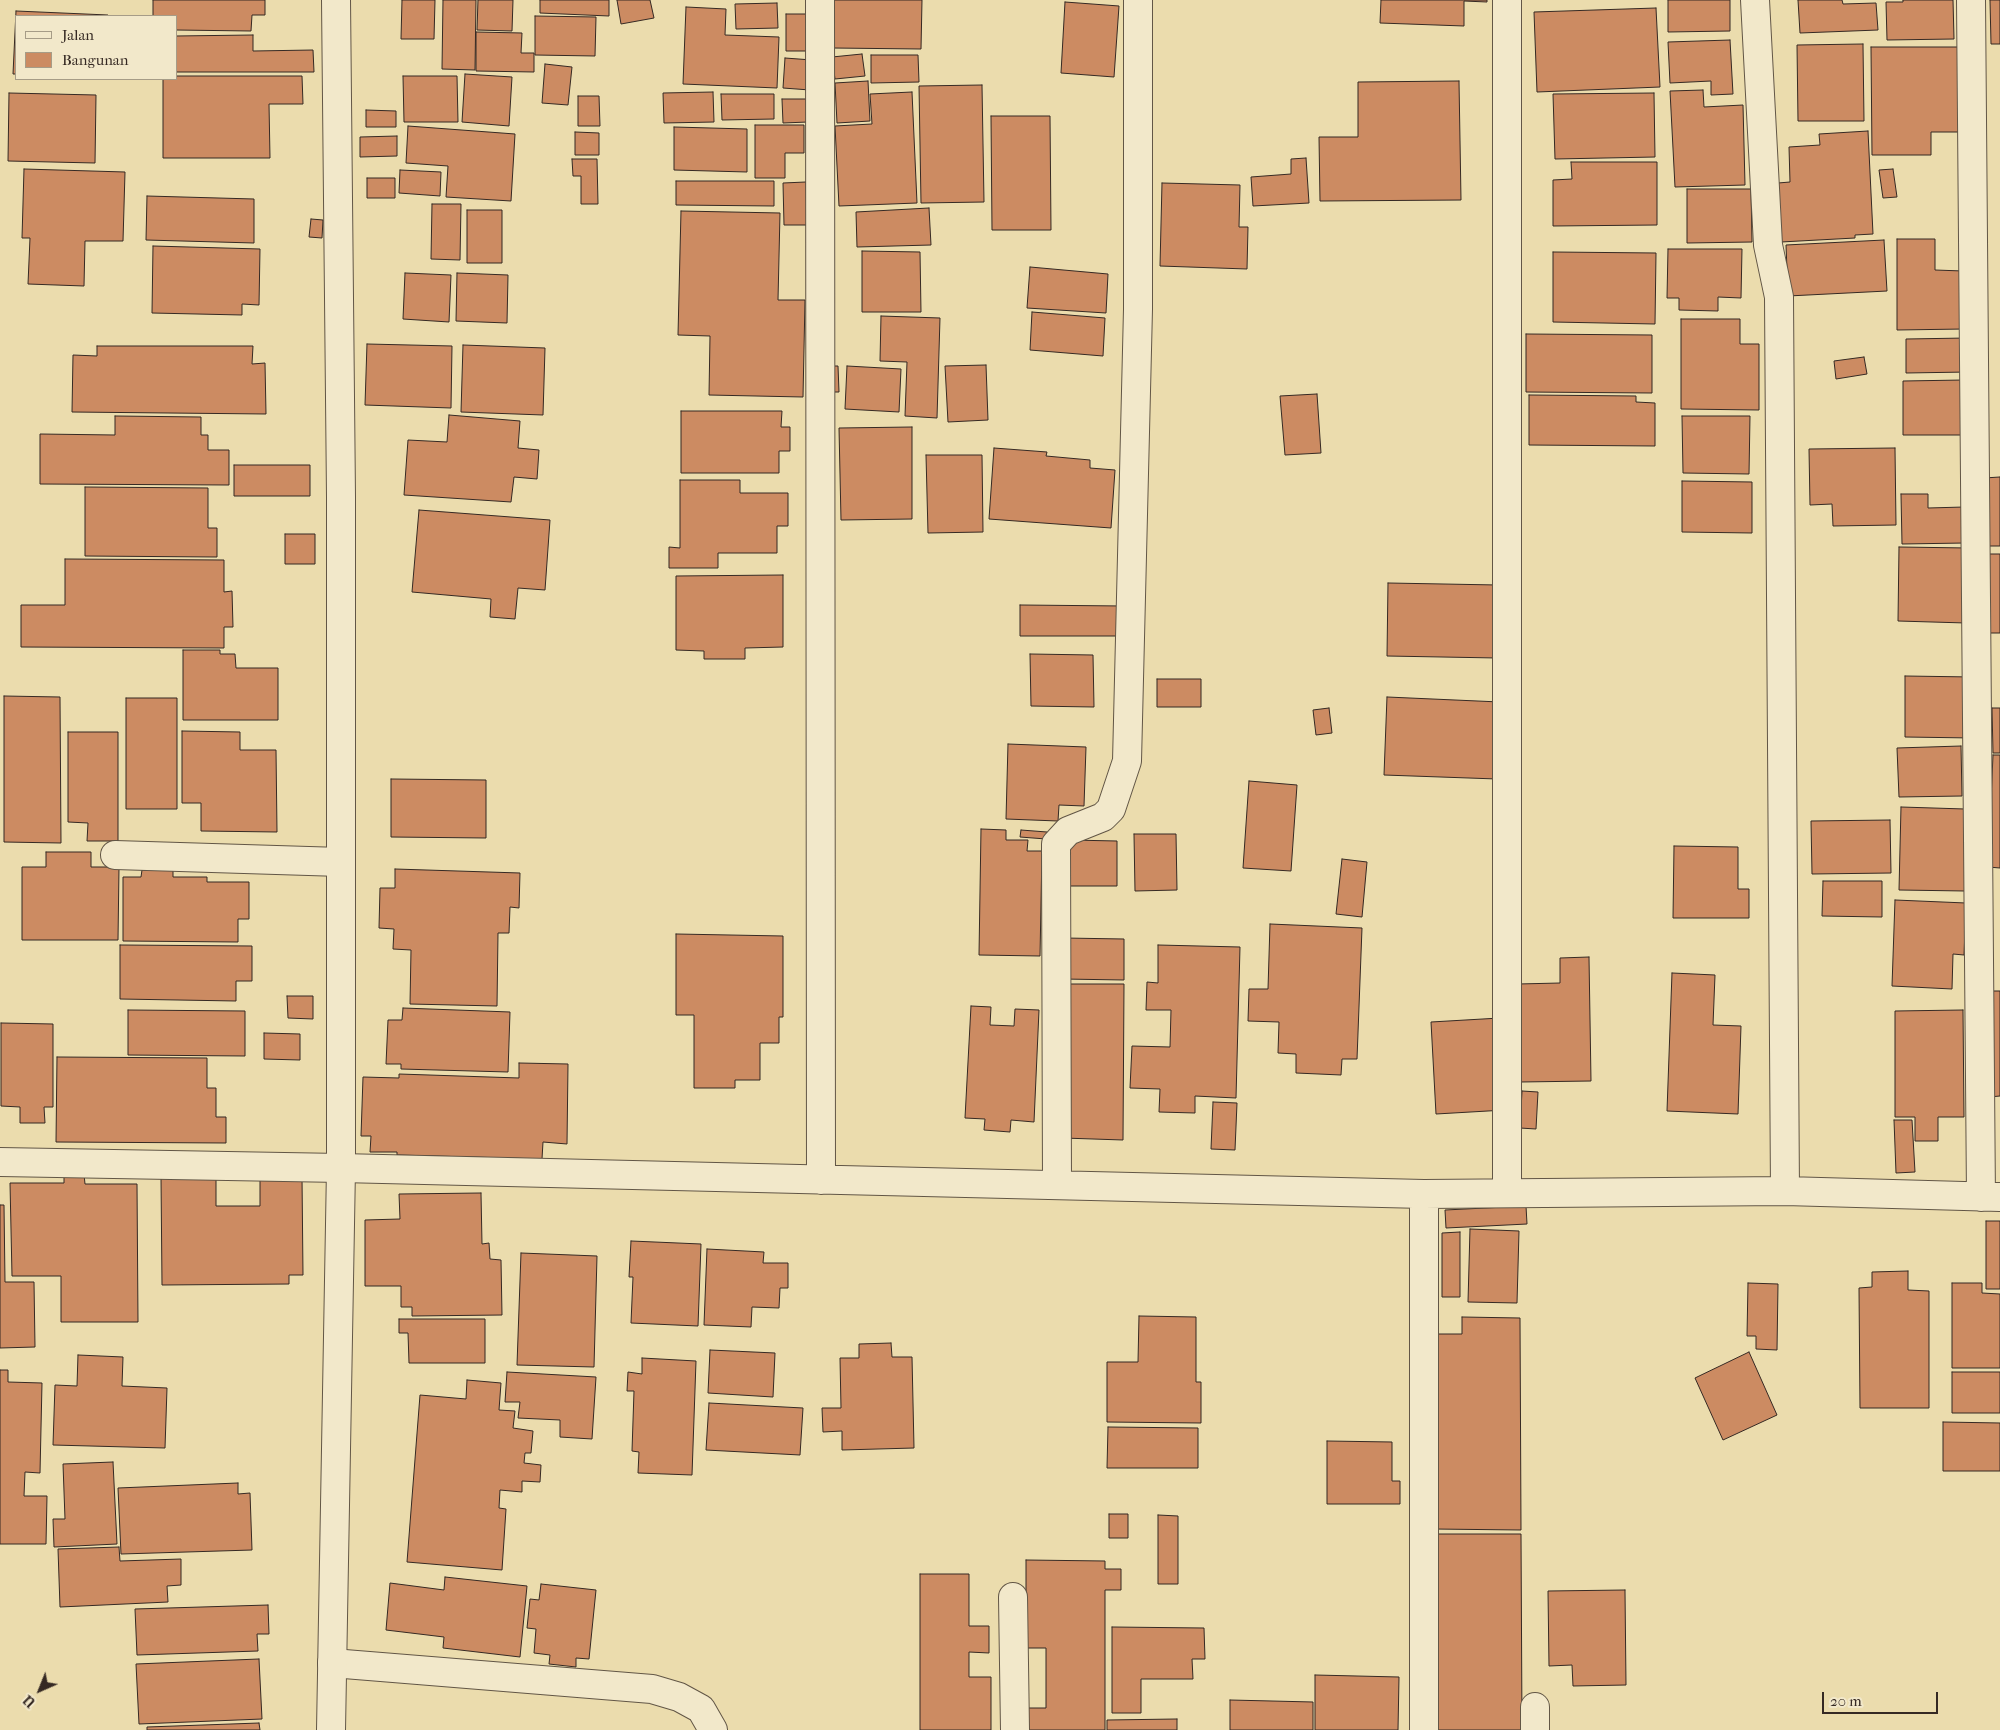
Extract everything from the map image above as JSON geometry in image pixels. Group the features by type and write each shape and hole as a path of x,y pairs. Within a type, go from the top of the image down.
{"street":[{"path":"331,1730 341,1168 341,497 336,0"},
{"path":"820,0 821,1180"},
{"path":"1058,1185 1056,844 1068,831 1103,817 1111,809 1127,761 1138,309 1138,0"},
{"path":"1507,0 1507,1193"},
{"path":"1755,0 1768,245 1779,297 1785,1191"},
{"path":"0,1162 341,1168 1424,1194 1785,1191 1990,1197 1971,0"},
{"path":"115,855 341,862"},
{"path":"1424,1194 1424,1730"},
{"path":"1014,1597 1015,1730"},
{"path":"332,1662 652,1688 679,1697 701,1709 713,1730"}],"building":[{"path":"153,0 265,0 265,15 252,15 251,31 178,30 178,15 153,15"},
{"path":"402,0 435,0 434,39 401,39"},
{"path":"443,0 476,0 475,70 442,69"},
{"path":"478,0 513,0 512,31 477,30"},
{"path":"540,0 609,0 609,16 540,13"},
{"path":"617,0 650,0 654,18 621,24"},
{"path":"833,0 922,0 921,49 833,48"},
{"path":"1381,0 1487,0 1487,2 1464,1 1464,26 1380,23"},
{"path":"1668,0 1730,0 1730,31 1668,32"},
{"path":"1798,0 1842,0 1843,4 1876,3 1878,30 1800,33"},
{"path":"1903,0 1953,0 1954,39 1887,40 1886,2 1903,2"},
{"path":"1990,0 2000,0 2000,44 1991,44"},
{"path":"1065,2 1119,6 1114,77 1061,73"},
{"path":"777,3 778,28 736,29 735,4"},
{"path":"686,7 726,9 725,35 779,37 777,88 683,84"},
{"path":"1656,8 1660,87 1537,92 1534,12"},
{"path":"16,11 108,15 16,15"},
{"path":"786,14 812,14 812,51 786,51"},
{"path":"535,16 596,17 595,56 535,55"},
{"path":"15,32 15,74 13,74"},
{"path":"476,32 522,33 521,53 534,53 534,72 476,71"},
{"path":"253,35 253,51 313,50 314,72 178,72 178,36"},
{"path":"1730,40 1733,94 1711,95 1711,81 1670,83 1668,42"},
{"path":"1863,44 1864,121 1798,121 1797,45"},
{"path":"1871,47 1964,47 1965,132 1931,132 1931,155 1872,155"},
{"path":"862,54 865,76 835,79 832,57"},
{"path":"871,55 918,55 919,82 871,83"},
{"path":"785,58 812,60 810,90 783,88"},
{"path":"545,64 572,67 568,105 542,103"},
{"path":"465,74 512,77 509,126 462,122"},
{"path":"178,76 302,76 303,104 269,104 270,158 163,158 163,80 178,80"},
{"path":"403,76 457,76 458,122 404,122"},
{"path":"868,81 870,121 837,123 835,83"},
{"path":"1459,81 1461,200 1320,201 1319,137 1358,137 1358,82"},
{"path":"982,85 984,202 921,203 919,86"},
{"path":"1703,90 1704,107 1743,105 1745,185 1675,187 1670,91"},
{"path":"713,92 714,122 664,123 663,93"},
{"path":"912,92 917,203 839,206 835,126 872,124 870,94"},
{"path":"9,93 96,95 95,163 8,161"},
{"path":"1654,93 1655,157 1555,159 1553,94"},
{"path":"721,94 774,94 774,119 722,120"},
{"path":"578,96 599,96 600,126 578,126"},
{"path":"782,99 808,99 808,122 783,123"},
{"path":"366,110 396,111 396,127 366,127"},
{"path":"991,116 1050,116 1051,230 992,230"},
{"path":"755,125 804,125 804,153 785,153 785,178 755,178"},
{"path":"408,126 515,134 511,201 446,197 448,166 406,163"},
{"path":"674,127 747,129 747,172 674,170"},
{"path":"1868,131 1873,234 1855,235 1855,238 1781,242 1778,183 1790,182 1789,147 1820,145 1819,134"},
{"path":"575,132 599,133 599,155 575,155"},
{"path":"397,136 397,156 360,157 360,137"},
{"path":"1306,158 1309,203 1253,206 1251,177 1291,174 1291,159"},
{"path":"572,159 597,159 598,204 581,204 581,176 573,176"},
{"path":"1571,162 1657,162 1657,225 1553,226 1553,180 1572,179"},
{"path":"24,169 125,172 123,241 85,241 84,286 28,284 30,238 22,238"},
{"path":"1893,169 1897,197 1883,198 1879,170"},
{"path":"400,170 441,172 440,196 399,193"},
{"path":"367,178 395,178 395,198 367,198"},
{"path":"676,181 774,181 774,206 676,205"},
{"path":"806,182 807,225 784,225 783,183"},
{"path":"1162,183 1240,185 1239,227 1248,227 1247,269 1160,266"},
{"path":"1687,189 1751,189 1752,242 1687,243"},
{"path":"147,196 254,199 254,243 146,240"},
{"path":"432,204 461,204 460,260 431,259"},
{"path":"929,208 931,245 857,247 856,212"},
{"path":"467,210 502,210 502,263 467,263"},
{"path":"681,211 780,213 778,300 805,300 803,397 709,395 710,336 678,335"},
{"path":"311,219 323,220 322,238 309,237"},
{"path":"1897,239 1935,239 1935,270 1963,271 1964,329 1897,330"},
{"path":"1884,240 1887,291 1788,296 1786,245"},
{"path":"153,246 260,249 259,305 242,304 242,315 152,313"},
{"path":"1668,249 1742,249 1741,298 1718,297 1718,311 1679,310 1679,298 1667,298"},
{"path":"862,251 920,252 921,312 862,312"},
{"path":"1553,252 1656,253 1655,324 1553,322"},
{"path":"1030,267 1108,274 1106,313 1027,308"},
{"path":"405,273 451,275 449,322 403,319"},
{"path":"457,273 508,275 507,323 456,321"},
{"path":"1032,312 1105,318 1103,356 1030,350"},
{"path":"881,316 940,318 937,418 905,416 907,362 880,361"},
{"path":"1681,319 1740,319 1740,344 1759,344 1759,410 1681,409"},
{"path":"1526,334 1652,335 1652,393 1526,392"},
{"path":"1967,338 1968,372 1906,373 1906,339"},
{"path":"367,344 452,346 451,408 365,405"},
{"path":"463,345 545,348 543,415 461,412"},
{"path":"97,346 253,346 252,364 265,363 266,414 72,412 73,355 97,356"},
{"path":"1864,357 1867,374 1836,379 1834,361"},
{"path":"986,365 988,420 948,422 945,366"},
{"path":"832,366 838,366 839,392 833,392"},
{"path":"847,366 901,369 899,412 845,409"},
{"path":"1964,380 1964,435 1903,435 1903,381"},
{"path":"1317,394 1321,453 1285,455 1280,396"},
{"path":"1529,395 1636,396 1636,402 1655,403 1655,446 1529,445"},
{"path":"681,411 782,411 781,427 790,427 790,451 779,451 779,473 681,473"},
{"path":"449,415 520,421 518,448 539,450 537,479 514,477 511,502 404,495 408,440 447,442"},
{"path":"115,416 201,417 201,435 208,435 208,450 229,450 229,485 40,484 40,434 115,435"},
{"path":"1682,416 1750,416 1749,474 1683,473"},
{"path":"912,427 912,519 841,520 839,428"},
{"path":"994,448 1047,452 1046,456 1090,460 1090,468 1115,470 1111,528 989,519"},
{"path":"1895,448 1896,525 1833,526 1832,504 1810,505 1809,449"},
{"path":"926,455 982,455 983,532 928,533"},
{"path":"234,465 310,465 310,496 234,496"},
{"path":"2000,477 2000,546 1987,546 1984,478"},
{"path":"680,480 740,480 740,493 788,493 788,526 777,526 777,553 718,553 718,568 669,568 669,547 680,548"},
{"path":"1682,481 1752,482 1752,533 1682,532"},
{"path":"85,487 208,488 208,528 217,528 217,557 85,556"},
{"path":"1901,494 1928,494 1928,508 1964,507 1965,543 1902,544"},
{"path":"419,510 550,520 545,590 518,588 515,619 490,617 491,599 412,592"},
{"path":"285,534 315,534 315,564 285,564"},
{"path":"1899,547 1968,548 1966,623 1898,621"},
{"path":"1987,554 2000,554 2000,633 1986,633"},
{"path":"65,559 224,560 224,592 232,591 233,627 224,627 224,648 21,647 21,605 65,605"},
{"path":"783,575 783,647 745,648 745,659 704,659 704,651 676,650 676,576"},
{"path":"1388,583 1498,585 1497,658 1387,656"},
{"path":"1020,605 1124,606 1123,636 1020,636"},
{"path":"183,650 220,650 220,654 235,654 236,668 278,668 278,720 183,720"},
{"path":"1030,654 1093,655 1094,707 1031,706"},
{"path":"1905,676 1973,677 1973,738 1905,737"},
{"path":"1157,679 1201,679 1201,707 1157,707"},
{"path":"4,696 60,697 61,843 4,842"},
{"path":"1387,697 1500,702 1497,779 1384,775"},
{"path":"126,698 177,698 177,809 126,809"},
{"path":"1329,708 1332,733 1316,735 1313,710"},
{"path":"1992,708 2000,708 2000,753 1993,753"},
{"path":"182,731 240,732 240,750 276,750 277,832 201,831 201,803 182,803"},
{"path":"68,732 118,732 118,841 87,841 88,823 68,822"},
{"path":"1008,744 1086,747 1084,806 1059,805 1058,821 1006,819"},
{"path":"1961,746 1962,796 1899,797 1897,748"},
{"path":"1993,755 2000,755 2000,868 1988,867"},
{"path":"391,779 486,780 486,838 391,837"},
{"path":"1249,781 1297,785 1291,871 1243,868"},
{"path":"1901,807 1965,809 1965,891 1899,890"},
{"path":"1890,820 1891,873 1812,874 1811,821"},
{"path":"981,829 1006,830 1006,840 1028,840 1027,851 1042,851 1040,956 979,955"},
{"path":"1021,830 1047,832 1046,839 1020,837"},
{"path":"1134,834 1176,834 1177,890 1135,891"},
{"path":"1070,840 1117,841 1117,886 1070,886"},
{"path":"1674,846 1738,847 1738,889 1749,889 1749,918 1673,918"},
{"path":"46,852 91,852 91,867 119,867 118,940 22,940 22,867 46,867"},
{"path":"1342,859 1367,862 1362,917 1336,914"},
{"path":"395,869 520,873 519,908 510,907 509,933 498,933 497,1006 410,1004 411,950 393,949 394,929 379,928 380,888 395,888"},
{"path":"142,870 173,870 173,877 207,877 207,882 249,882 249,919 238,919 238,942 123,941 123,877 141,877"},
{"path":"1823,881 1882,881 1882,917 1822,916"},
{"path":"1895,900 1966,903 1964,955 1953,954 1952,989 1892,986"},
{"path":"1270,924 1362,928 1357,1059 1342,1059 1341,1075 1296,1073 1296,1054 1278,1053 1279,1022 1248,1021 1249,989 1268,989"},
{"path":"676,934 783,936 783,1017 779,1017 779,1043 760,1043 760,1080 735,1080 735,1088 694,1088 694,1015 676,1015"},
{"path":"1064,938 1124,939 1124,980 1063,979"},
{"path":"120,945 252,946 252,981 236,981 236,1001 120,999"},
{"path":"1158,945 1240,947 1236,1098 1195,1096 1195,1113 1159,1112 1160,1089 1130,1088 1132,1046 1170,1047 1171,1010 1146,1010 1147,982 1158,983"},
{"path":"1589,957 1591,1081 1520,1082 1518,984 1560,983 1560,958"},
{"path":"1672,973 1715,975 1713,1025 1741,1026 1738,1114 1667,1111"},
{"path":"1064,984 1124,984 1123,1140 1063,1138"},
{"path":"1988,991 2000,991 2000,1096 1989,1097"},
{"path":"287,996 313,996 313,1019 288,1018"},
{"path":"971,1006 991,1007 990,1025 1014,1026 1015,1009 1039,1010 1034,1122 1011,1120 1010,1132 984,1130 985,1119 965,1118"},
{"path":"403,1008 510,1012 508,1072 401,1069 401,1064 386,1064 388,1020 402,1020"},
{"path":"128,1010 245,1011 245,1056 128,1055"},
{"path":"1963,1010 1964,1117 1938,1117 1938,1141 1915,1141 1915,1117 1895,1117 1895,1011"},
{"path":"1500,1018 1505,1110 1436,1114 1431,1022"},
{"path":"1,1023 53,1024 53,1107 44,1107 45,1123 20,1123 20,1107 1,1106"},
{"path":"264,1033 300,1034 300,1060 264,1059"},
{"path":"57,1057 207,1058 207,1088 216,1088 216,1117 226,1117 226,1143 56,1142"},
{"path":"519,1063 568,1064 567,1144 543,1142 542,1159 397,1155 397,1152 370,1152 371,1136 361,1136 363,1077 399,1078 399,1074 519,1078"},
{"path":"1522,1091 1538,1092 1536,1129 1520,1128"},
{"path":"1213,1102 1237,1103 1235,1150 1211,1149"},
{"path":"1894,1120 1912,1120 1915,1172 1896,1173"},
{"path":"64,1174 84,1174 85,1184 137,1184 138,1322 61,1322 61,1276 12,1276 10,1183 64,1183"},
{"path":"260,1176 302,1177 303,1275 289,1275 289,1284 162,1285 161,1177 216,1177 216,1206 260,1206"},
{"path":"481,1193 482,1244 489,1243 490,1259 501,1260 502,1315 412,1316 412,1307 401,1307 401,1286 365,1286 365,1220 400,1219 399,1194"},
{"path":"0,1205 4,1205 5,1282 34,1282 35,1347 0,1348"},
{"path":"1526,1206 1527,1224 1446,1228 1445,1210"},
{"path":"1986,1221 2000,1221 2000,1289 1986,1289"},
{"path":"1470,1229 1519,1231 1517,1303 1468,1302"},
{"path":"1460,1232 1460,1297 1442,1297 1442,1233"},
{"path":"631,1241 701,1244 698,1326 631,1323 633,1277 629,1277"},
{"path":"707,1249 764,1252 763,1263 788,1263 788,1288 780,1288 779,1308 752,1307 751,1327 704,1325"},
{"path":"521,1253 597,1256 594,1367 517,1365"},
{"path":"1908,1271 1908,1290 1929,1291 1929,1408 1860,1408 1859,1288 1872,1287 1872,1272"},
{"path":"1748,1283 1778,1284 1777,1350 1756,1349 1756,1336 1747,1336"},
{"path":"1952,1283 1982,1283 1982,1293 2000,1294 2000,1368 1952,1368"},
{"path":"1139,1316 1196,1317 1196,1382 1201,1382 1201,1423 1107,1422 1107,1362 1138,1362"},
{"path":"1462,1317 1520,1318 1521,1530 1433,1529 1432,1334 1462,1334"},
{"path":"399,1319 485,1319 485,1363 409,1363 408,1333 399,1333"},
{"path":"891,1343 892,1357 912,1357 914,1448 842,1450 842,1431 823,1432 822,1408 841,1408 840,1358 859,1358 859,1344"},
{"path":"710,1350 775,1353 773,1397 708,1393"},
{"path":"1749,1352 1777,1415 1723,1440 1695,1378"},
{"path":"78,1355 123,1357 122,1386 167,1388 165,1448 53,1445 55,1385 77,1386"},
{"path":"642,1358 696,1361 692,1475 638,1473 639,1452 632,1451 634,1391 627,1391 628,1372 642,1374"},
{"path":"0,1370 8,1370 8,1382 42,1383 40,1473 25,1472 24,1496 47,1496 46,1544 0,1544"},
{"path":"507,1372 596,1377 592,1439 560,1437 560,1420 518,1418 520,1402 505,1402"},
{"path":"1952,1372 2000,1372 2000,1413 1952,1413"},
{"path":"467,1380 501,1383 499,1410 515,1411 513,1428 533,1431 531,1453 525,1453 524,1463 541,1465 540,1482 522,1481 522,1492 500,1490 499,1508 506,1509 502,1570 407,1562 420,1395 466,1399"},
{"path":"709,1403 803,1408 800,1455 706,1450"},
{"path":"1943,1422 2000,1423 2000,1471 1943,1471"},
{"path":"1108,1427 1198,1428 1198,1468 1107,1468"},
{"path":"1327,1441 1392,1442 1392,1481 1400,1481 1400,1504 1327,1504"},
{"path":"113,1462 117,1544 54,1547 53,1519 65,1519 63,1464"},
{"path":"238,1483 238,1494 250,1493 252,1550 121,1554 118,1488"},
{"path":"1109,1514 1128,1514 1128,1538 1109,1538"},
{"path":"1158,1515 1178,1516 1178,1584 1158,1584"},
{"path":"1436,1534 1521,1534 1522,1730 1436,1730"},
{"path":"119,1547 120,1561 181,1559 181,1585 167,1586 168,1602 60,1607 58,1549"},
{"path":"1026,1560 1105,1561 1105,1569 1121,1569 1121,1590 1105,1590 1105,1730 1026,1730 1026,1708 1046,1708 1046,1648 1026,1648"},
{"path":"920,1574 969,1574 969,1626 989,1626 989,1653 969,1652 969,1677 991,1677 991,1730 920,1730"},
{"path":"445,1577 527,1586 520,1657 443,1648 444,1637 386,1630 390,1583 444,1590"},
{"path":"541,1584 596,1590 589,1659 576,1658 576,1667 549,1664 550,1655 534,1653 536,1629 527,1628 530,1599 539,1600"},
{"path":"1625,1590 1626,1685 1573,1686 1572,1665 1549,1666 1548,1591"},
{"path":"268,1605 269,1634 257,1634 258,1651 137,1655 135,1609"},
{"path":"1112,1627 1204,1628 1205,1659 1192,1659 1193,1679 1141,1679 1141,1713 1112,1713"},
{"path":"259,1659 262,1719 139,1724 136,1664"},
{"path":"1315,1675 1399,1677 1398,1730 1315,1730"},
{"path":"1230,1700 1313,1702 1313,1730 1230,1730"},
{"path":"1177,1719 1177,1730 1107,1730 1107,1720"},
{"path":"259,1723 260,1730 147,1730 147,1727"}]}
